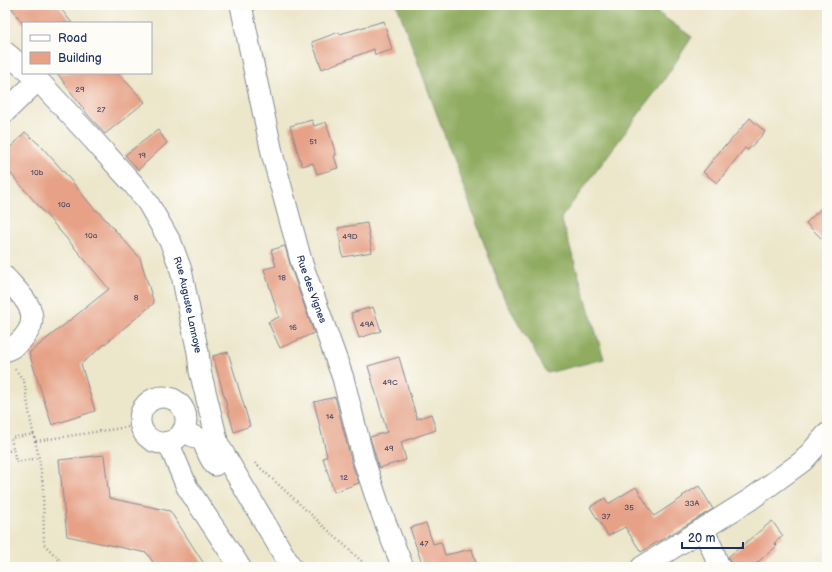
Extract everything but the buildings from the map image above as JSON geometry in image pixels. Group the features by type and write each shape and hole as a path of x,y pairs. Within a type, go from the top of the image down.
{"street":[{"name":"Rue des Vignes","path":"241,5 273,157 302,264 343,378 364,461 392,543 403,567"},
{"name":"Rue Auguste Lannoye","path":"5,52 22,66"},
{"path":"5,112 30,74"},
{"name":"Rue Auguste Lannoye","path":"32,74 134,185 148,203 171,243 181,270 198,352 200,371 218,444 291,567"},
{"path":"5,277 27,302 32,321 29,330 20,342 11,348 10,360"},
{"path":"177,402 191,386 200,371"},
{"path":"228,460 214,465 204,441 175,437 161,443 153,440 146,435 141,425 141,413 149,402 156,398 168,397 180,404 185,412 186,421 175,437 187,487 240,567"},
{"path":"642,567 752,499 803,461 827,434"},
{"path":"703,529 712,548 718,567"}],"path":[{"path":"10,360 24,381 31,423 36,441 43,486 44,544 66,567"},
{"path":"36,441 141,425"},
{"path":"34,434 11,438 13,450 16,462 39,458"},
{"path":"5,452 13,450"},
{"path":"254,462 368,567"}],"green space":[{"path":"397,5 647,5 692,37 662,83 561,218 604,359 547,373 504,298"}]}
